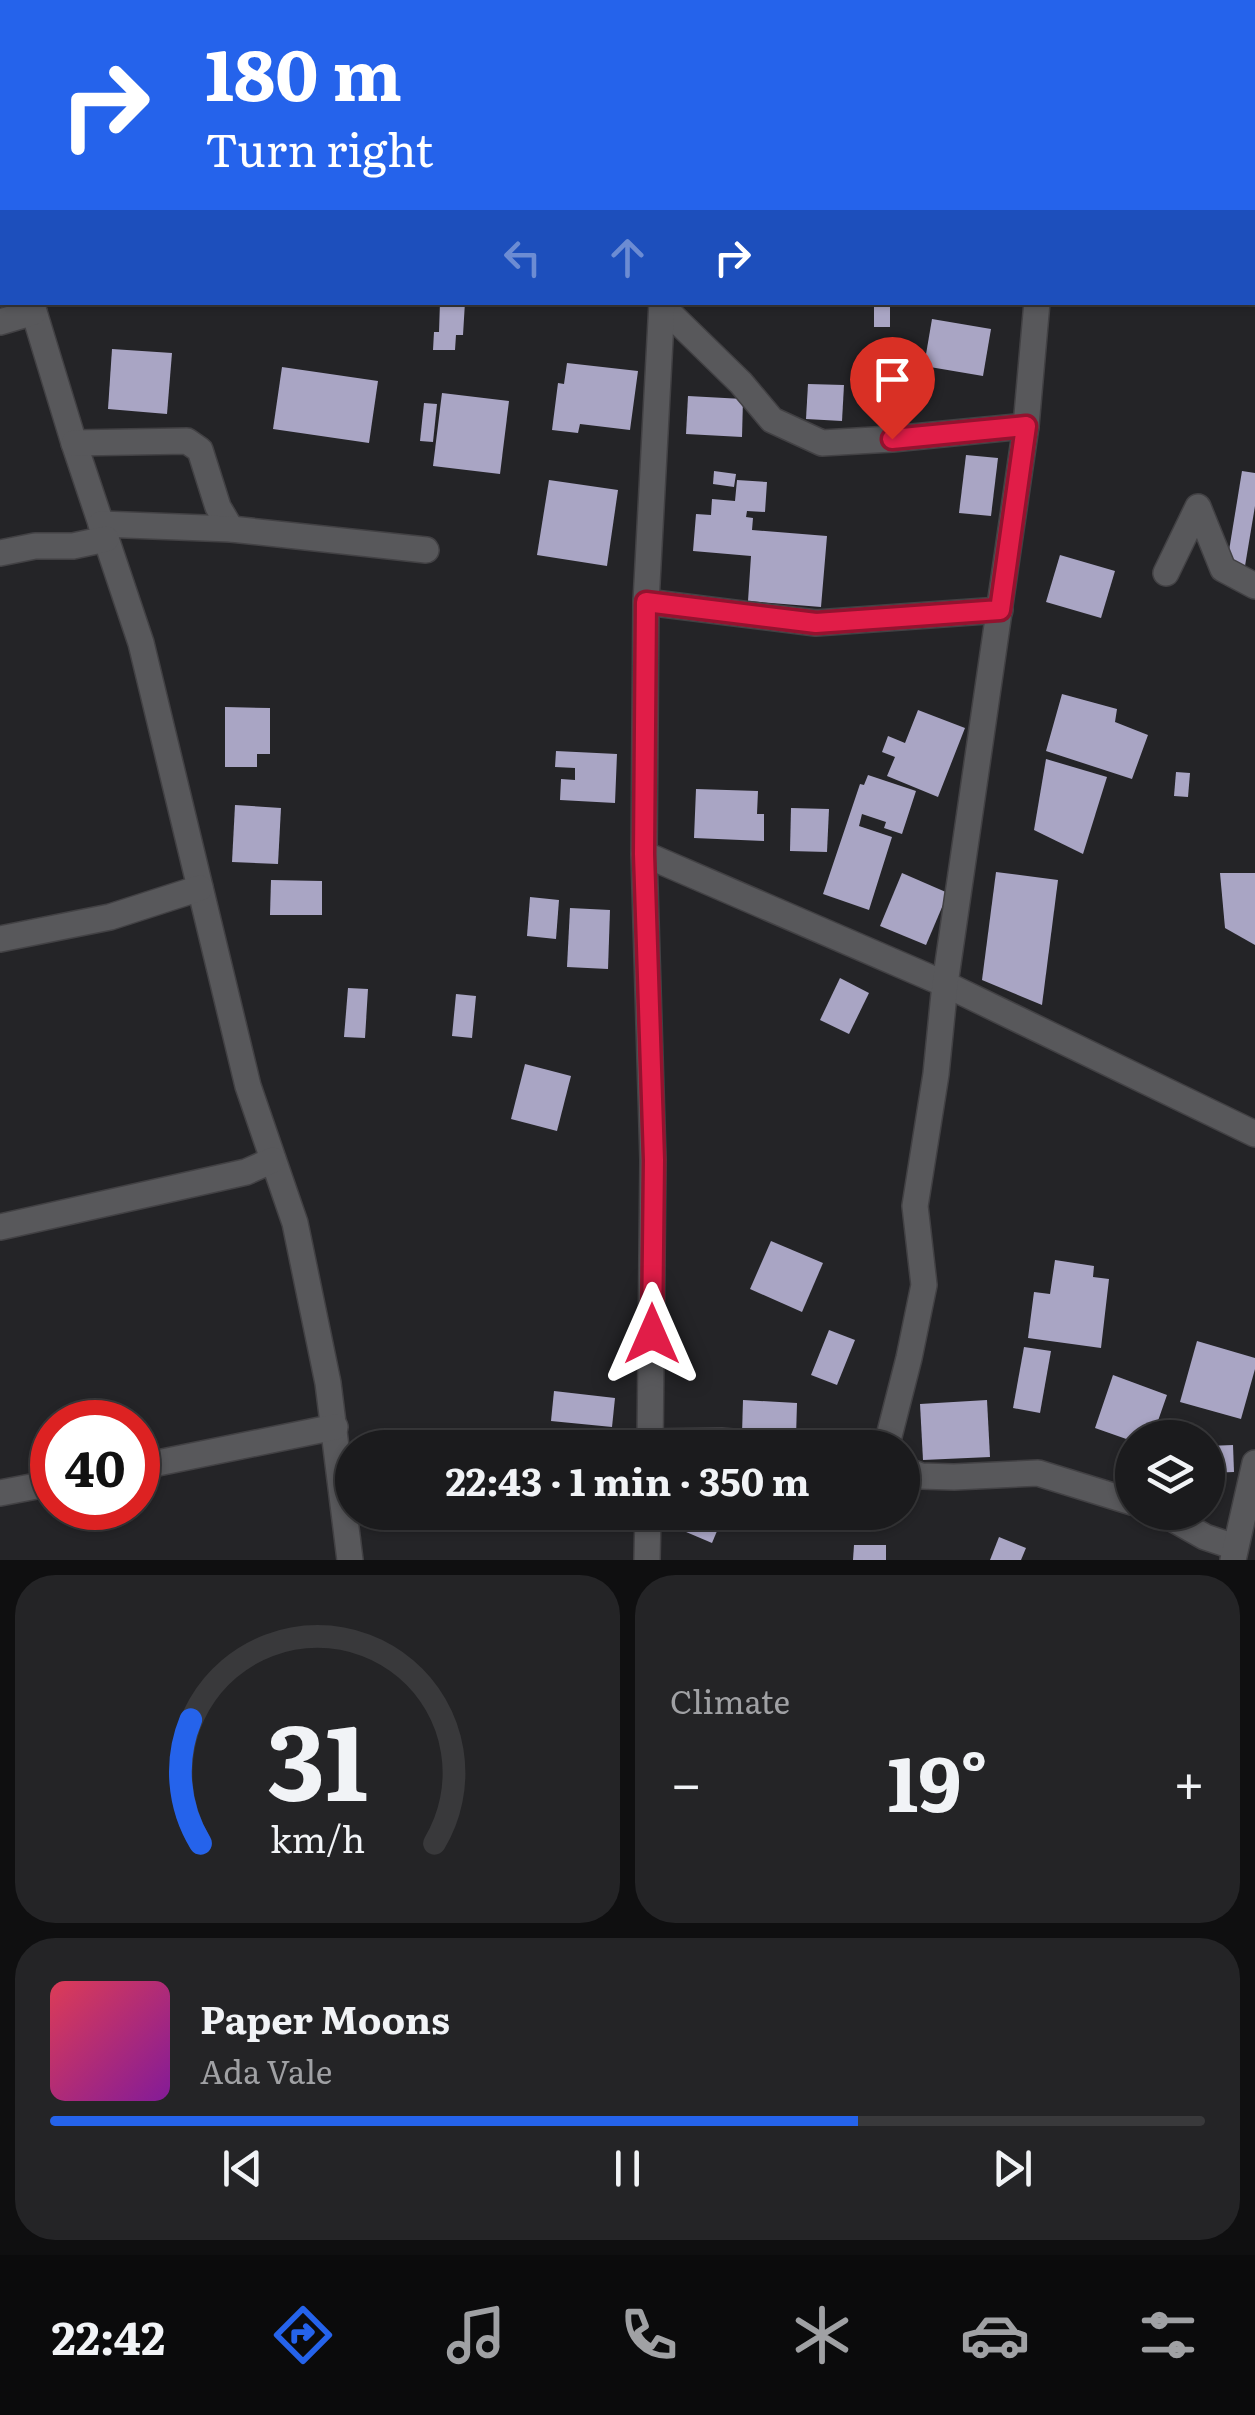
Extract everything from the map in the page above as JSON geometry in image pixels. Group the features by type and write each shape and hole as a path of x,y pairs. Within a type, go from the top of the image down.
{"street":[{"path":"650,1430 654,1160 644,854 646,602 662,305"},
{"path":"663,305 772,420 822,442 1026,426"},
{"path":"891,1430 924,1285 915,1206 1026,426 1038,305"},
{"path":"0,322 33,307 141,643 248,1086 295,1223 335,1427 350,1560"},
{"path":"74,443 188,442 200,450 218,507 232,530"},
{"path":"1166,573 1198,507 1224,569 1255,586"},
{"path":"0,552 35,546 74,546 104,531 232,530 426,550"},
{"path":"646,602 816,623 1000,610"},
{"path":"644,854 945,984 1255,1134"},
{"path":"0,939 110,916 200,888"},
{"path":"0,1227 246,1172 273,1160"},
{"path":"160,1462 335,1427"},
{"path":"1191,1530 1234,1554 1255,1463"},
{"path":"0,1472 10,1492"},
{"path":"920,1476 1038,1472 1115,1497"},
{"path":"646,1560 647,1530"}],"building":[{"path":"440,305 465,305 463,335 456,335 455,350 433,350 434,332 439,332"},
{"path":"874,305 890,305 890,327 874,327"},
{"path":"932,319 991,329 983,376 924,366"},
{"path":"112,349 172,353 167,414 108,409"},
{"path":"567,363 638,371 630,430 580,424 578,433 552,430 558,383 564,384"},
{"path":"282,367 378,381 369,443 273,429"},
{"path":"808,384 844,385 842,421 806,419"},
{"path":"442,393 509,401 500,474 433,466"},
{"path":"688,396 743,399 742,437 686,434"},
{"path":"424,403 437,404 433,442 420,441"},
{"path":"966,455 998,458 991,516 959,513"},
{"path":"714,471 736,474 734,487 713,484"},
{"path":"1242,471 1255,473 1255,506 1245,566 1227,563"},
{"path":"549,480 618,490 607,566 537,555"},
{"path":"737,480 767,482 765,512 747,511 746,517 753,518 752,530 827,536 821,607 748,601 751,556 693,551 696,514 711,515 712,499 735,501"},
{"path":"1060,555 1115,571 1101,618 1046,602"},
{"path":"1062,694 1117,709 1115,722 1148,735 1132,779 1046,751"},
{"path":"225,707 270,708 270,754 257,754 257,767 225,767"},
{"path":"918,710 965,728 938,797 887,776 895,757 882,752 888,736 905,743"},
{"path":"556,751 617,754 615,803 560,800 561,779 575,780 575,768 555,767"},
{"path":"1046,759 1107,777 1083,854 1034,830"},
{"path":"1176,772 1190,773 1188,797 1174,796"},
{"path":"868,775 916,791 902,834 884,828 886,822 862,814 859,826 892,837 869,910 823,894 860,784 864,785"},
{"path":"696,789 758,791 757,814 764,814 764,841 694,838"},
{"path":"235,805 281,808 278,864 232,862"},
{"path":"791,808 829,809 827,852 790,851"},
{"path":"996,872 1058,880 1042,1005 982,980"},
{"path":"902,873 948,893 926,945 880,926"},
{"path":"1220,873 1255,873 1255,945 1225,928"},
{"path":"271,880 322,881 322,915 270,915"},
{"path":"530,897 559,900 556,939 527,936"},
{"path":"570,908 610,910 608,969 567,967"},
{"path":"840,978 869,993 849,1034 820,1020"},
{"path":"348,988 368,989 365,1038 344,1037"},
{"path":"456,994 476,996 472,1038 452,1036"},
{"path":"525,1064 571,1076 557,1131 511,1119"},
{"path":"771,1241 823,1263 802,1312 750,1289"},
{"path":"1055,1260 1094,1266 1093,1277 1109,1279 1101,1348 1028,1338 1034,1292 1050,1294"},
{"path":"829,1330 855,1340 837,1385 811,1375"},
{"path":"1197,1341 1255,1358 1241,1419 1180,1402"},
{"path":"1024,1347 1051,1351 1040,1413 1013,1408"},
{"path":"1113,1375 1167,1395 1158,1420 1115,1420 1115,1435 1095,1428"},
{"path":"554,1391 615,1398 612,1427 551,1421"},
{"path":"743,1400 797,1403 796,1430 742,1430"},
{"path":"987,1400 990,1457 923,1460 920,1404"},
{"path":"1225,1445 1233,1445 1234,1472 1225,1472"},
{"path":"681,1530 717,1530 712,1543"},
{"path":"999,1537 1026,1548 1021,1560 990,1560"},
{"path":"854,1545 886,1545 886,1560 853,1560"}],"route":[{"path":"652,1334 654,1160 644,854 646,602 816,623 1000,610 1026,426 892,439"}]}
